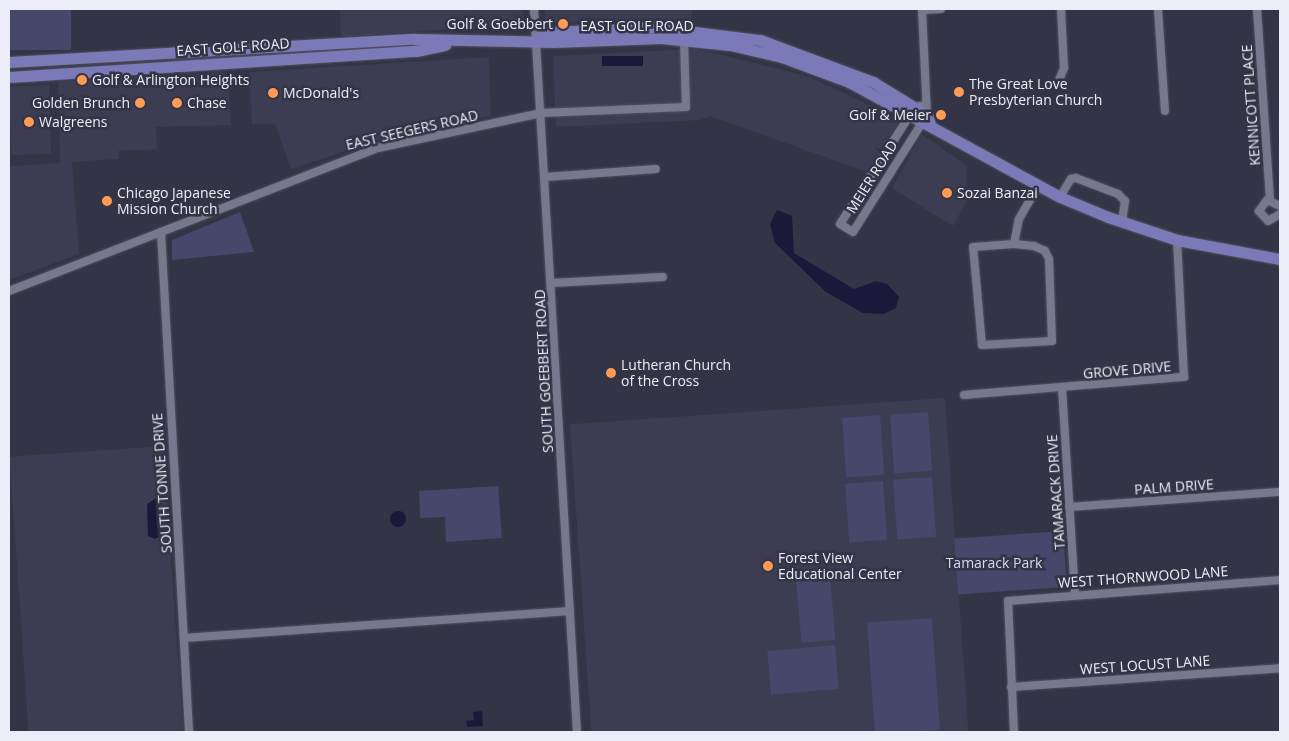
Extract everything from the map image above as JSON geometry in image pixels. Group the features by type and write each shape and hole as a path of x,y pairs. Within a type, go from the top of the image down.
{"main road":[{"name":"EAST GOLF ROAD","path":"537,38 552,32 615,28 730,34 818,58 873,82 956,140 1060,197 1122,222 1176,240 1280,259"},
{"name":"EAST GOLF ROAD","path":"9,62 414,39 458,42 537,38 553,42 684,39 756,49 803,64 849,82 921,115"},
{"name":"EAST GOLF ROAD","path":"9,77 416,52 458,42"}],"street":[{"name":"SOUTH GOEBBERT ROAD","path":"534,9 577,732"},
{"path":"921,115 928,98 922,10 941,9"},
{"path":"1059,80 1064,68 1061,9"},
{"path":"1158,9 1165,111"},
{"name":"KENNICOTT PLACE","path":"1257,9 1270,199 1261,204 1262,217 1272,221 1280,214"},
{"name":"EAST SEEGERS ROAD","path":"9,291 378,148 541,113 686,107 684,39"},
{"name":"MEIER ROAD","path":"921,115 853,232 840,224 921,115"},
{"path":"545,177 656,170"},
{"path":"1060,197 1071,179 1076,178 1118,194 1125,202 1122,222"},
{"path":"1014,244 1019,219 1038,186"},
{"path":"1270,199 1280,206"},
{"name":"SOUTH TONNE DRIVE","path":"161,232 189,732"},
{"name":"GROVE DRIVE","path":"964,395 1184,377 1176,240"},
{"path":"1014,244 1034,246 1049,259 1052,342 982,345 973,246 1014,244"},
{"path":"551,283 663,277"},
{"name":"TAMARACK DRIVE","path":"1062,388 1075,594"},
{"name":"PALM DRIVE","path":"1070,507 1280,492"},
{"name":"WEST THORNWOOD LANE","path":"1011,687 1008,601 1075,594 1280,580"},
{"path":"184,638 570,611"},
{"name":"WEST LOCUST LANE","path":"1011,687 1280,668"},
{"path":"1011,687 1014,732"}],"shaded area":[{"path":"340,9 523,9 524,24 341,37"},
{"path":"545,9 692,9 692,20 545,22"},
{"path":"697,49 810,77 900,120 867,172 710,116 700,120 556,127 553,56"},
{"path":"602,56 643,56 643,66 602,66"},
{"path":"489,57 491,116 394,135 291,169 275,124 252,124 249,72"},
{"path":"222,72 228,76 231,125 156,127 157,149 118,151 118,159 72,162 79,254 9,280 9,166 60,163 58,82"},
{"path":"49,85 51,154 11,155 9,86"},
{"path":"922,134 967,166 966,202 953,226 892,188"},
{"path":"777,210 792,216 794,253 854,289 876,281 887,284 899,297 896,308 884,314 863,313 826,292 775,243 770,224"},
{"name":"Forest View Educational Center","path":"945,398 968,732 591,732 570,424"},
{"path":"163,446 183,732 29,732 9,457"},
{"path":"158,497 164,534 155,539 148,536 147,504"},
{"path":"398,511 404,513 406,519 404,525 398,527 392,525 390,519 392,513"},
{"path":"482,711 483,726 467,727 466,721 474,720 473,712"}],"green space":[{"path":"9,9 71,9 71,50 9,50"},
{"path":"240,212 254,252 172,260 172,240"},
{"path":"928,412 932,471 894,474 890,415"},
{"path":"880,415 884,475 846,478 842,418"},
{"path":"932,477 936,537 897,540 893,480"},
{"path":"883,481 887,540 849,543 845,484"},
{"path":"498,486 502,538 446,542 445,517 420,518 419,491"},
{"name":"Tamarack Park","path":"1063,531 1067,587 958,594 954,539"},
{"path":"830,578 835,640 802,643 796,581"},
{"path":"932,618 940,730 875,732 867,623"},
{"path":"835,645 839,689 771,695 767,651"}],"place":[{"name":"Golf & Goebbert","path":"563,24"},
{"name":"Golf & Arlington Heights","path":"82,80"},
{"name":"The Great Love Presbyterian Church","path":"959,92"},
{"name":"McDonald's","path":"273,93"},
{"name":"Golden Brunch","path":"140,103"},
{"name":"Chase","path":"177,103"},
{"name":"Golf & Meier","path":"941,115"},
{"name":"Walgreens","path":"29,122"},
{"name":"Sozai Banzai","path":"947,193"},
{"name":"Chicago Japanese Mission Church","path":"107,201"},
{"name":"Lutheran Church of the Cross","path":"611,373"},
{"name":"Forest View Educational Center","path":"768,566"}]}
